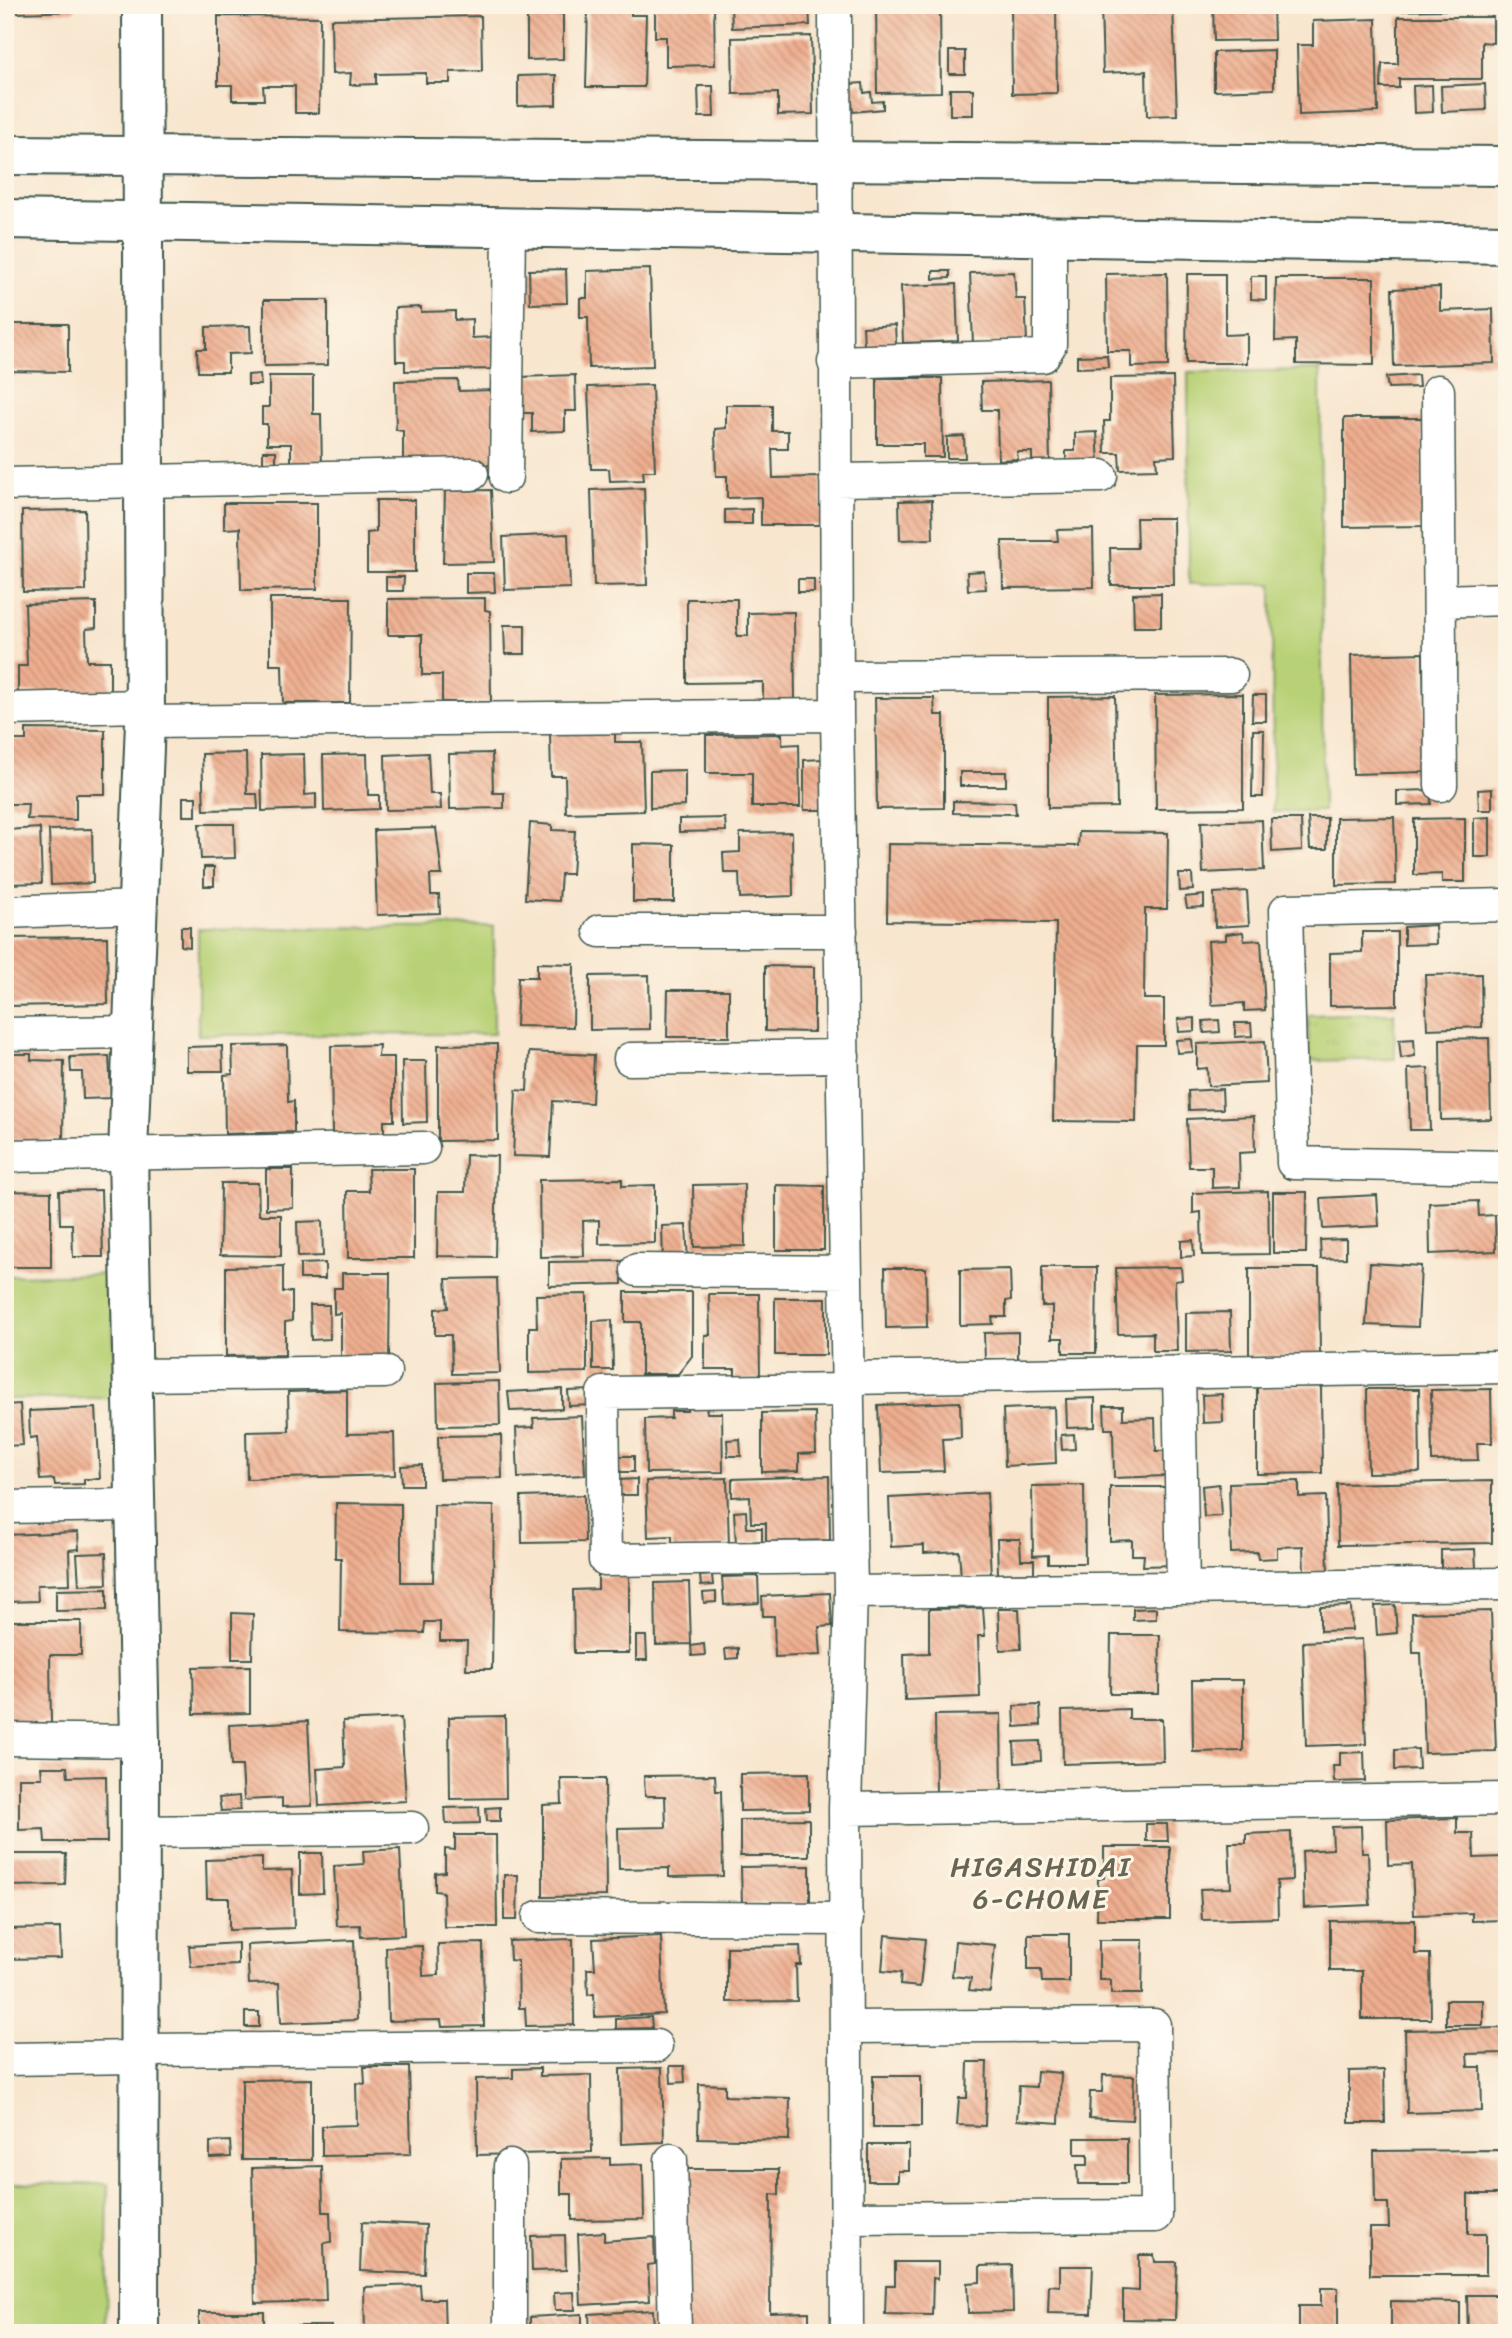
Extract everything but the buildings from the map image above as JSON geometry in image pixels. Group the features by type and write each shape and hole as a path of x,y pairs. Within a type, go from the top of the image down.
{"street":[{"path":"139,2333 140,1741 128,1153 145,714 142,5"},
{"path":"835,5 837,715 851,1557 845,1809 846,2333"},
{"path":"5,155 1507,166"},
{"path":"5,219 143,219 1507,244"},
{"path":"506,477 509,226"},
{"path":"834,362 1043,356 1050,345 1050,236"},
{"path":"1438,391 1441,785"},
{"path":"5,484 472,474"},
{"path":"836,480 1101,476"},
{"path":"1440,601 1507,599"},
{"path":"837,677 1231,675"},
{"path":"5,709 145,714 837,715"},
{"path":"1507,905 1286,910 1293,1163 1507,1167"},
{"path":"5,912 138,907"},
{"path":"600,931 841,931"},
{"path":"5,1034 133,1032"},
{"path":"630,1059 843,1056"},
{"path":"5,1156 423,1148"},
{"path":"637,1270 846,1272"},
{"path":"851,1557 605,1560 603,1393 1180,1372 1507,1367"},
{"path":"134,1375 385,1372"},
{"path":"1180,1372 1183,1588"},
{"path":"5,1507 134,1505"},
{"path":"851,1592 1507,1584"},
{"path":"5,1739 140,1741"},
{"path":"845,1809 1507,1799"},
{"path":"140,1832 412,1828"},
{"path":"539,1917 847,1919"},
{"path":"847,2027 1154,2025 1156,2216 847,2218"},
{"path":"5,2059 140,2053 656,2046"},
{"path":"671,2160 675,2333"},
{"path":"510,2166 510,2333"}],"green space":[{"path":"1320,370 1323,811 1273,812 1272,584 1189,584 1188,372"},
{"path":"494,926 494,1034 198,1035 198,929"},
{"path":"1394,1013 1395,1059 1309,1061 1308,1015"},
{"path":"113,1274 114,1398 5,1399 5,1276"},
{"path":"5,2184 108,2184 106,2333 5,2333"}],"district":[{"name":"HIGASHIDAI 6-CHOME","path":"1041,1882"}]}
